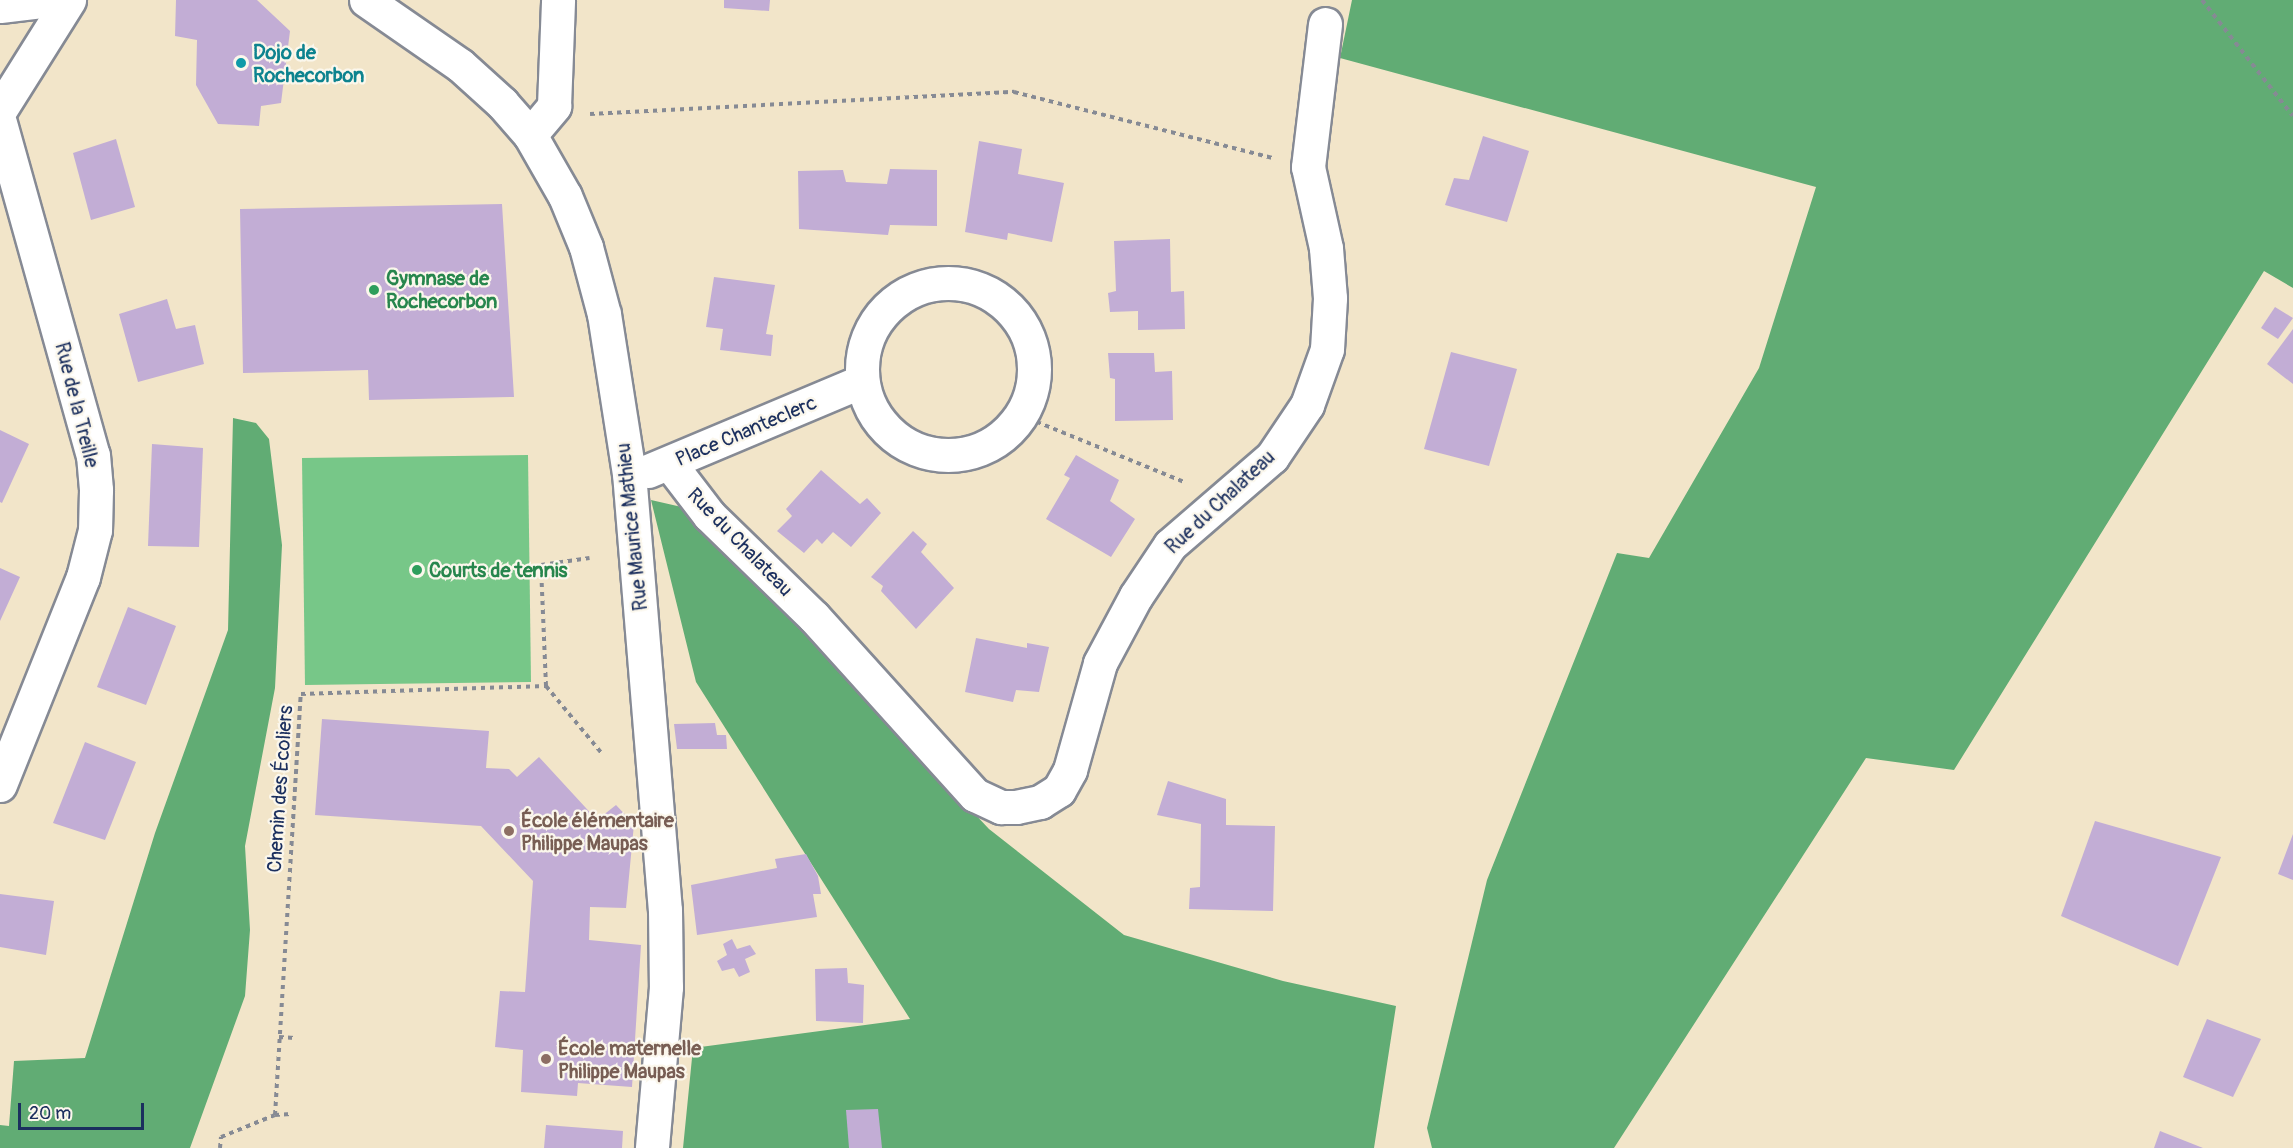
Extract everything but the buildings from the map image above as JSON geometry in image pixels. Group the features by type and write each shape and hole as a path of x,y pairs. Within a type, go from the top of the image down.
{"street":[{"path":"0,6 50,0"},
{"path":"0,110 69,0"},
{"name":"Rue Maurice Mathieu","path":"366,0 460,65 502,103 530,135 565,196 586,247 604,314 629,473 665,910 666,987 652,1148"},
{"path":"530,135 554,106 558,0"},
{"name":"Rue du Chalateau","path":"670,464 709,515 814,617 955,776 975,795 1001,807 1040,802 1059,790 1070,770 1100,663 1136,596 1170,545 1272,457 1307,405 1327,349 1330,298 1326,248 1308,167 1325,24"},
{"name":"Rue de la Treille","path":"0,123 93,455 96,490 95,530 83,577 0,785"},
{"path":"946,282 974,286 1001,300 1020,321 1032,348 1034,376 1028,403 1020,415 1012,427 991,445 965,454 936,455 909,447 887,431 870,408 862,381 862,352 873,325 892,302 926,285 946,282"},
{"name":"Place Chanteclerc","path":"629,473 670,464 862,381"}],"path":[{"path":"2202,0 2293,117"},
{"path":"586,114 1014,92 1308,167"},
{"path":"1020,415 1224,498"},
{"path":"589,558 541,565 546,686 603,755"},
{"name":"Chemin des Écoliers","path":"275,1115 301,694 546,686"},
{"path":"279,1037 295,1038"},
{"path":"220,1148 221,1137 275,1115 291,1114"}],"green space":[{"path":"1352,0 2293,0 2293,288 2264,271 1954,770 1866,758 1614,1148 1432,1148 1427,1128 1487,880 1617,553 1649,558 1759,368 1816,187 1340,58"},
{"path":"233,418 256,423 269,439 282,545 275,688 245,846 250,930 245,996 190,1148 0,1148 0,1125 9,1126 14,1061 85,1058 155,833 228,630"},
{"name":"Courts de tennis","path":"528,455 531,682 305,685 302,458"},
{"path":"651,500 686,508 989,829 1124,935 1283,981 1396,1006 1374,1148 683,1148 693,1048 910,1019 696,682"}],"place":[{"name":"Dojo de Rochecorbon","path":"241,63"},
{"name":"Gymnase de Rochecorbon","path":"374,290"},
{"name":"Courts de tennis","path":"417,570"},
{"name":"École élémentaire Philippe Maupas","path":"509,831"},
{"name":"École maternelle Philippe Maupas","path":"546,1059"}]}
